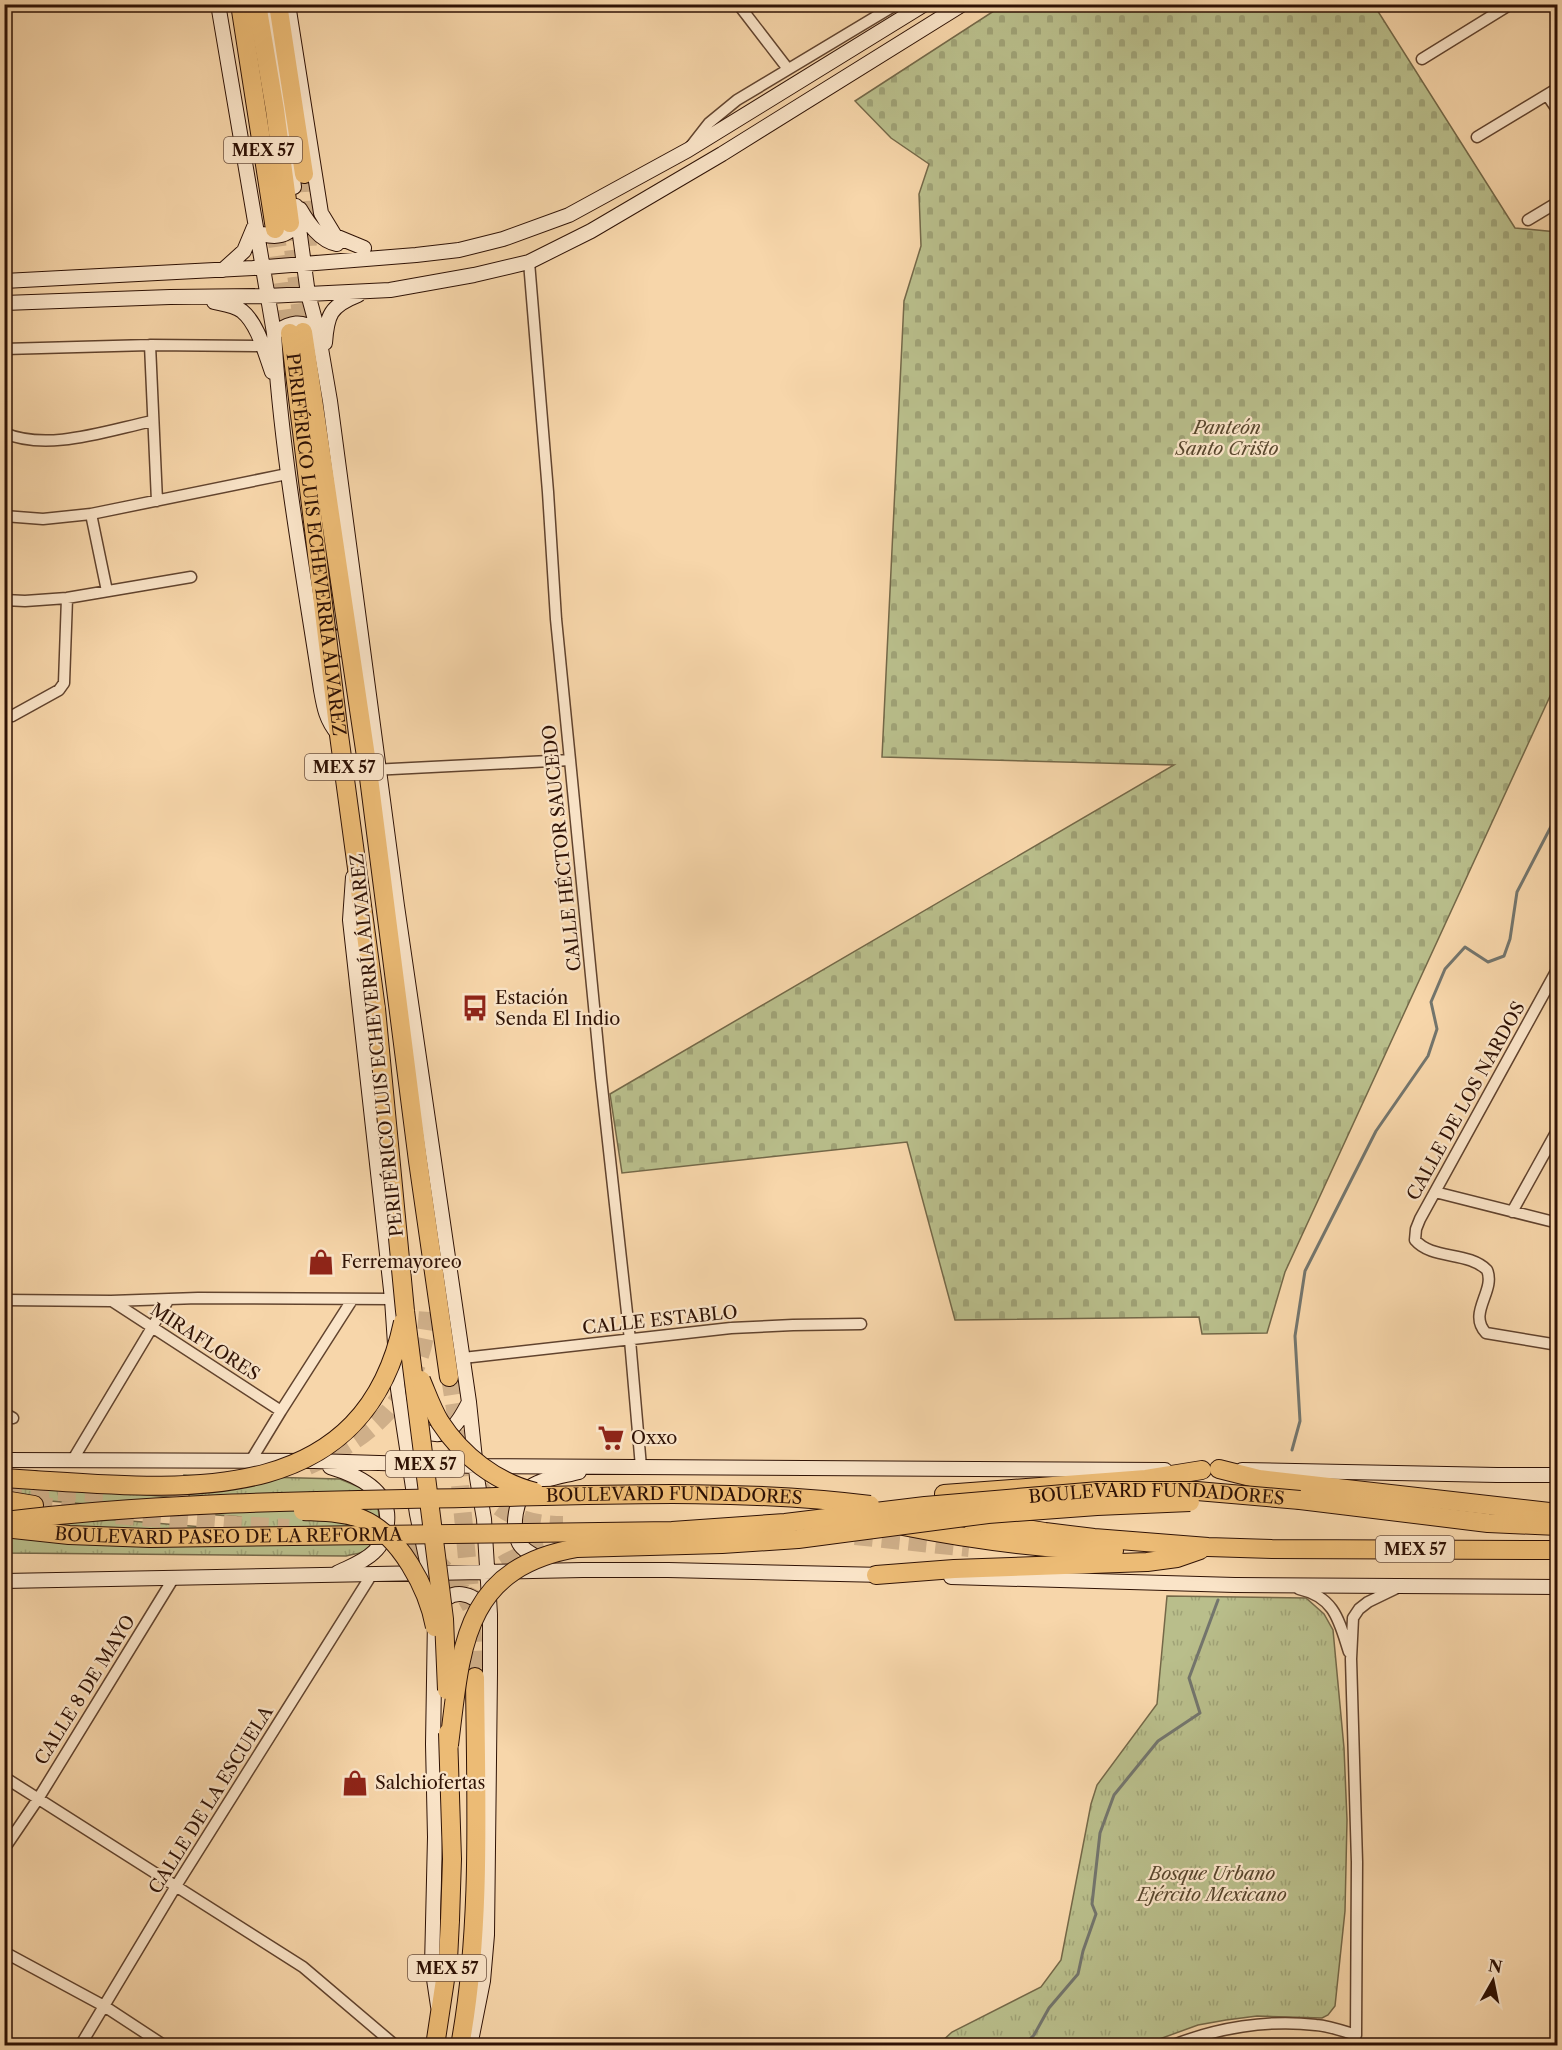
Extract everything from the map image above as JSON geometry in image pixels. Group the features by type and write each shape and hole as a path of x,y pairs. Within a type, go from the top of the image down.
{"highway":[{"path":"231,4 239,49 250,72"},
{"name":"MEX 57","path":"240,4 250,72 288,224"},
{"name":"MEX 57","path":"257,4 275,110 288,224"},
{"path":"278,4 304,174"},
{"name":"PERIFÉRICO LUIS ECHEVERRÍA ÁLVAREZ","path":"299,332 317,365 374,769 418,1161 450,1376"},
{"name":"PERIFÉRICO LUIS ECHEVERRÍA ÁLVAREZ","path":"299,332 339,735 376,1009 399,1305 412,1359 444,1619 452,1859 448,1960 435,2046"},
{"path":"418,1161 415,1211 428,1310"},
{"path":"4,1478 164,1486 190,1485 256,1476 301,1462 336,1441 373,1401 386,1377 398,1345 399,1305"},
{"path":"412,1359 440,1422 469,1457 507,1482 527,1490 547,1495 584,1498 727,1502 866,1519 964,1538 1066,1549 1171,1553"},
{"path":"944,1494 1146,1479 1211,1470 1258,1474 1301,1484 1557,1513"},
{"path":"449,1745 462,1651 474,1615 482,1602 502,1581 519,1568 555,1551 577,1548 722,1544 798,1539 988,1514 1097,1506 1301,1484"},
{"name":"BOULEVARD FUNDADORES","path":"453,1535 727,1528 925,1506 1099,1491 1197,1491 1301,1484 1477,1522 1557,1526"},
{"name":"BOULEVARD FUNDADORES","path":"452,1498 738,1495 856,1504 1094,1538 1208,1547 1557,1550"},
{"name":"BOULEVARD PASEO DE LA REFORMA","path":"4,1521 113,1509 272,1501 452,1498"},
{"path":"4,1500 34,1505"},
{"path":"4,1530 140,1514 298,1511 322,1512 363,1519 400,1550 424,1589 433,1616 440,1695 447,1718"},
{"name":"BOULEVARD PASEO DE LA REFORMA","path":"4,1530 150,1538 453,1535"},
{"path":"969,1548 1003,1553 1130,1558 1152,1557 1208,1547"},
{"path":"876,1575 954,1569 1147,1562 1177,1558 1208,1547"},
{"name":"MEX 57","path":"460,2046 468,2003 474,1935 475,1677"}],"main road":[{"path":"218,4 267,296 299,332"},
{"path":"267,4 281,83 296,202 310,226 331,243 416,255"},
{"path":"288,4 321,213 335,236 364,248"},
{"path":"4,281 305,264 459,250 492,242 570,214 688,150 925,4"},
{"path":"4,303 267,296 390,290 529,262 591,231 722,154 963,4"},
{"path":"256,225 263,234 280,236 288,233 288,224 296,202"},
{"path":"277,384 299,332 308,294 305,264 288,224"},
{"path":"223,270 244,251 256,225"},
{"path":"317,365 330,312 342,301 367,291"},
{"path":"170,297 232,306 242,311 254,327 277,384 287,474 325,714 329,724 339,735"},
{"path":"374,769 397,906 463,1358 483,1512 490,1614 487,1935 483,1981 470,2046"},
{"path":"355,842 350,920 399,1305 395,1364 418,1524 430,1574 435,1617 433,1744 435,1837 432,1966 435,1995 441,2016"},
{"path":"401,1410 411,1423 424,1432 436,1434 457,1425 469,1402"},
{"path":"4,1460 314,1461 476,1466 1211,1470"},
{"path":"314,1461 344,1471 364,1481 380,1493 384,1499 388,1516 386,1532 374,1553 333,1575"},
{"path":"583,1570 545,1562 528,1552 519,1543 516,1532 516,1512 520,1498 532,1486 599,1467"},
{"path":"1301,1484 1557,1475"},
{"path":"4,1581 679,1570 1235,1585 1557,1587"},
{"path":"435,1617 443,1600 460,1594 471,1596 481,1602 490,1614"}],"street":[{"path":"738,4 788,69"},
{"path":"688,150 709,123 726,108 897,4"},
{"path":"1422,59 1511,4"},
{"path":"1477,137 1557,88"},
{"path":"1547,95 1557,111"},
{"path":"1528,220 1557,202"},
{"name":"CALLE HÉCTOR SAUCEDO","path":"529,262 556,620 600,1078 630,1340 641,1467"},
{"path":"150,345 157,501"},
{"path":"4,349 150,345 262,346"},
{"path":"4,433 27,440 43,441 153,421"},
{"path":"4,516 43,519 91,514 287,474"},
{"path":"91,514 106,591"},
{"path":"4,600 67,598 191,577"},
{"path":"4,717 12,716 59,690 64,683 67,598"},
{"path":"374,769 570,760"},
{"name":"CALLE DE LOS NARDOS","path":"1557,968 1420,1219 1415,1234 1415,1240 1425,1248 1475,1262 1486,1270 1489,1275 1479,1312 1481,1328 1486,1333 1557,1345"},
{"path":"1512,1212 1557,1129"},
{"path":"1435,1192 1557,1223"},
{"path":"72,1461 169,1299"},
{"path":"250,1462 352,1300"},
{"path":"5,1301 352,1300 399,1305"},
{"name":"MIRAFLORES","path":"111,1301 281,1411"},
{"name":"CALLE ESTABLO","path":"463,1358 731,1328 861,1324"},
{"name":"CALLE DE LA ESCUELA","path":"80,2046 176,1886 372,1574"},
{"name":"CALLE 8 DE MAYO","path":"4,1849 38,1799 174,1579"},
{"path":"1281,1585 1311,1592 1334,1610 1351,1659"},
{"path":"1364,2046 1356,2035 1357,1862 1351,1659 1353,1618 1368,1602 1401,1586"},
{"path":"4,1777 303,1967 396,2046"},
{"path":"4,1952 104,2006 165,2046"},
{"path":"1171,2046 1223,2029 1269,2025 1317,2025 1356,2035"}],"green space":[{"name":"Panteón Santo Cristo","path":"1003,5 1374,5 1515,228 1557,232 1557,681 1285,1272 1267,1333 1202,1334 1199,1317 955,1320 907,1142 622,1173 610,1094 1174,765 882,757 904,301 921,246 919,194 929,164 891,138 855,101"},
{"path":"184,1475 340,1479 362,1489 373,1498 379,1519 376,1534 364,1551 346,1556 7,1553 11,1511 238,1530 241,1517 5,1495 5,1487 63,1487 190,1499"},
{"name":"Bosque Urbano Ejército Mexicano","path":"1167,1596 1306,1598 1324,1614 1333,1630 1344,1748 1347,1820 1345,1911 1335,2006 1328,2015 1322,2018 1257,2016 1226,2020 1198,2025 1143,2045 938,2045 952,2032 1041,1987 1061,1960 1091,1804 1097,1785 1157,1704"}],"waterway":[{"path":"1292,1450 1300,1421 1295,1336 1305,1271 1376,1131 1428,1056 1437,1029 1431,1002 1445,969 1465,947 1488,962 1504,956 1510,939 1517,892 1558,813"},
{"path":"1023,2046 1034,2035 1049,2008 1078,1974 1083,1951 1096,1914 1092,1904 1100,1833 1114,1795 1158,1741 1200,1713 1189,1678 1218,1600"}],"tunnel":[{"path":"304,174 309,267"},
{"path":"290,223 303,332"},
{"path":"275,229 290,333"},
{"path":"308,1466 356,1440 393,1406 407,1386 417,1363 425,1338 428,1310"},
{"path":"450,1377 459,1435"},
{"path":"455,1432 470,1590"},
{"path":"480,1488 497,1506 517,1517 539,1523 563,1525"},
{"path":"4,1496 58,1492 107,1493"},
{"path":"34,1505 74,1510"},
{"path":"116,1515 289,1528"},
{"path":"855,1536 969,1548"},
{"path":"382,1537 424,1552 446,1570 471,1607"},
{"path":"471,1607 484,1581 501,1565 524,1554 572,1542"},
{"path":"472,1624 475,1677"}],"place":[{"name":"Estación Senda El Indio","path":"475,1008"},
{"name":"Ferremayoreo","path":"321,1262"},
{"name":"Oxxo","path":"611,1438"},
{"name":"Salchiofertas","path":"355,1783"}]}
